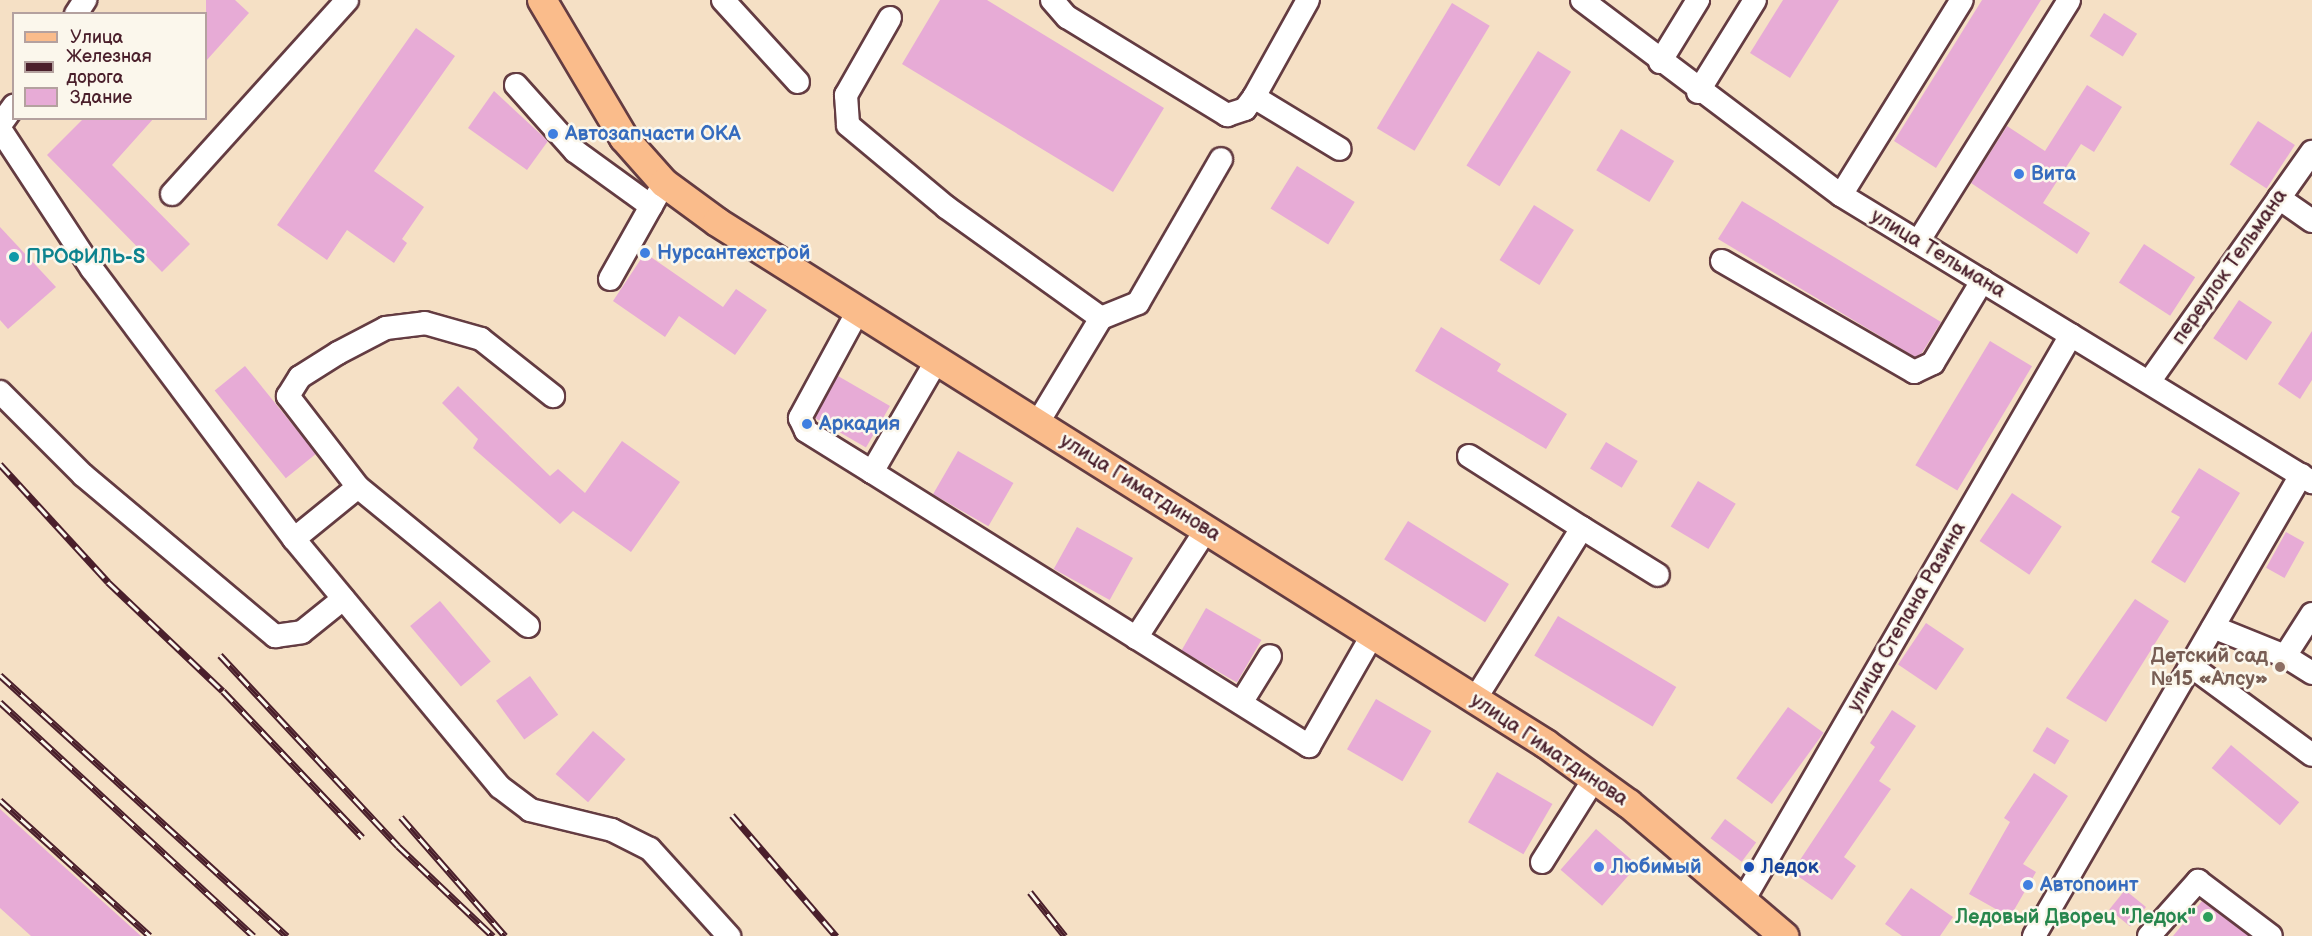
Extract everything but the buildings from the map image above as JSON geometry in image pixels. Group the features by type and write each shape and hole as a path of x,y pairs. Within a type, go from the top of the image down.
{"main road":[{"name":"улица Гиматдинова","path":"542,0 658,194 858,311 1475,699 1594,779 1744,899 1784,936"}],"street":[{"path":"172,194 347,0"},
{"path":"723,0 798,82"},
{"path":"1052,0 1067,17 1227,115 1245,109 1254,97 1308,0"},
{"name":"улица Тельмана","path":"1582,0 1698,92 1841,195 2307,478"},
{"path":"1660,62 1698,0"},
{"path":"1698,92 1755,0"},
{"path":"1841,195 1962,0"},
{"path":"1918,242 2069,0"},
{"path":"890,18 846,95 848,125 946,207 1101,318"},
{"path":"516,85 574,152 658,194 610,279"},
{"path":"1254,97 1340,150"},
{"path":"12,109 0,127 7,155 294,539 513,800 552,818 639,842 729,936"},
{"name":"переулок Тельмана","path":"2149,382 2312,152"},
{"path":"1037,424 1101,318 1138,303 1221,159"},
{"path":"2279,198 2312,221"},
{"path":"1722,261 1914,372 1933,363 1982,281"},
{"path":"858,311 800,418 806,431 1136,638 1309,746 1373,634"},
{"path":"528,626 358,487 295,408 289,387 386,328 425,323 482,339 553,396"},
{"name":"улица Степана Разина","path":"1744,899 2071,335"},
{"path":"872,472 937,360"},
{"path":"0,392 91,482 275,636 302,632 343,599"},
{"path":"1469,456 1658,575"},
{"path":"2034,936 2213,627 2307,478"},
{"path":"294,539 358,487"},
{"path":"1475,699 1582,528"},
{"path":"1136,638 1206,530"},
{"path":"2285,656 2312,614"},
{"path":"2213,627 2285,656 2312,673"},
{"path":"1241,703 1270,656"},
{"path":"2191,666 2312,755"},
{"path":"1542,862 1594,779"},
{"path":"2149,936 2198,881 2271,936"}],"railway":[{"path":"0,464 108,582 223,691 362,837"},
{"path":"220,655 398,846 493,936"},
{"path":"0,675 287,936"},
{"path":"0,702 254,936"},
{"path":"0,800 150,936"},
{"path":"732,815 836,936"},
{"path":"401,817 505,936"},
{"path":"1030,892 1065,936"}],"place":[{"name":"Автозапчасти ОКА","path":"553,134"},
{"name":"Вита","path":"2019,174"},
{"name":"Нурсантехстрой","path":"645,253"},
{"name":"ПРОФИЛЬ-S","path":"14,257"},
{"name":"Аркадия","path":"807,424"},
{"name":"Детский сад №15 «Алсу»","path":"2280,667"},
{"name":"Любимый","path":"1599,867"},
{"name":"Ледок","path":"1749,867"},
{"name":"Автопоинт","path":"2028,885"},
{"name":"Ледовый Дворец \"Ледок\"","path":"2208,917"}]}
